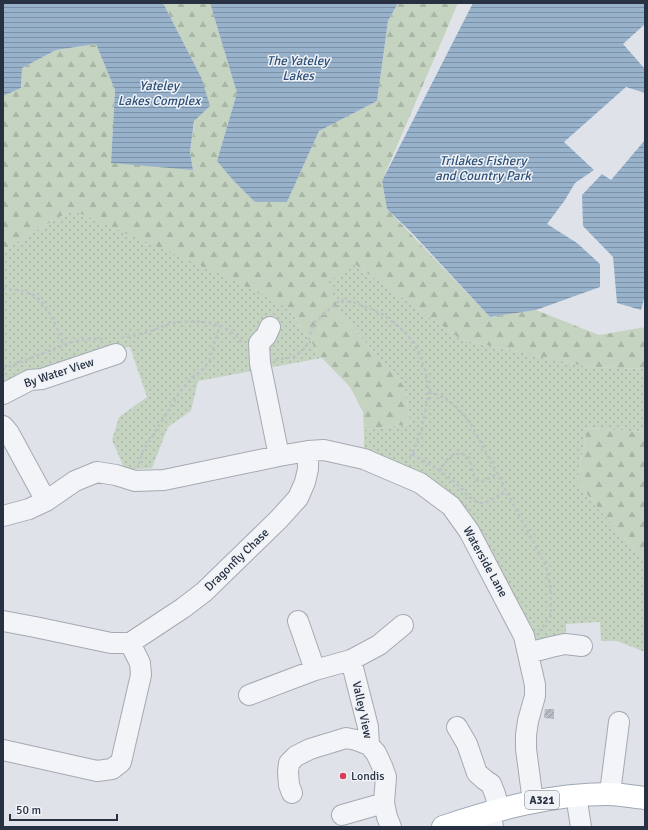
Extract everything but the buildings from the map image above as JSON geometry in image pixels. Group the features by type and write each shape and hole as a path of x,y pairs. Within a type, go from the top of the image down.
{"main road":[{"name":"A321","path":"443,827 494,816 533,802 576,795 610,794 645,798"}],"street":[{"path":"270,327 266,336 259,343 260,363 279,456"},
{"name":"By Water View","path":"3,394 30,380 42,379 114,344"},
{"path":"3,426 9,433 46,501"},
{"name":"Waterside Lane","path":"3,516 29,509 46,501 75,481 97,472 116,474 135,481 164,480 308,451 324,450 364,458 420,483 451,506 469,531 526,644 536,685 526,735 526,749 533,802"},
{"name":"Dragonfly Chase","path":"130,643 183,608 204,592 279,519 298,498 305,482 308,469 308,451"},
{"path":"3,621 111,643 130,643 140,663 141,675 121,762 112,770 97,771 3,750"},
{"path":"298,621 315,670"},
{"path":"250,695 315,670 351,660 379,645 403,625"},
{"path":"526,644 565,644 582,646"},
{"name":"Valley View","path":"351,660 368,727 369,744 376,753 386,777 384,803 391,827"},
{"path":"610,794 619,722"},
{"path":"457,727 467,744 476,773 490,784 495,794 494,816"},
{"path":"292,793 288,772 289,764 296,756 310,749 346,738 369,744"},
{"path":"576,795 581,827"},
{"path":"342,815 384,803"}],"path":[{"path":"3,288 23,292 36,297 43,304 53,320 64,345"},
{"path":"260,363 293,357 302,351 307,345 314,323 340,300 357,303 384,315 406,333 418,350 426,373 429,392 422,428 412,454 400,474"},
{"path":"3,369 64,345 85,339 114,344 167,325 185,322 208,322 220,325 238,336 244,345"},
{"path":"135,481 143,451 180,392 191,378 201,371 208,362 220,325"},
{"path":"429,392 448,399 459,408 471,424 546,566 551,590 551,615 543,627 526,644"},
{"path":"412,454 431,464 479,503 484,503 506,491"},
{"path":"440,471 451,456 459,454 468,458 471,463 474,476 478,480 483,481 497,474"}],"green space":[{"path":"163,3 210,3 237,93 217,161 287,202 319,131 377,101 388,21 398,3 458,3 382,181 387,209 490,317 536,310 599,335 645,327 645,369 588,367 462,340 353,263 339,312 404,386 411,424 364,430 363,412 350,387 322,358 289,309 72,210 3,250 3,96 21,88 22,68 56,50 96,44 115,90 111,163 193,169 190,152 201,77"},
{"path":"72,210 227,277 289,309 322,358 198,381 191,411 168,427 152,468 125,470 112,440 119,417 147,397 130,347 99,351 3,387 3,250"},
{"path":"353,263 462,340 588,367 645,369 645,432 587,428 577,482 619,533 645,560 645,652 617,641 601,641 600,622 566,624 566,639 526,646 451,506 364,459 364,430 411,424 404,386 339,312 329,282"},
{"path":"587,428 645,432 645,560 619,533 577,482"}],"water":[{"name":"Yateley Lakes Complex","path":"3,3 163,3 201,77 210,106 194,121 190,152 193,170 111,163 115,90 96,44 56,50 22,68 21,88 3,96"},
{"name":"The Yateley Lakes","path":"210,3 398,3 388,21 377,101 319,131 287,202 255,202 217,161 237,93"},
{"name":"Trilakes Fishery and Country Park","path":"473,3 645,3 645,24 623,44 645,69 645,93 626,87 564,142 594,170 575,183 565,200 547,224 577,243 600,264 600,287 536,310 490,317 411,232 387,209 382,181"},
{"path":"645,140 645,299 641,310 617,303 613,257 583,226 582,195 602,174 611,180"}],"place":[{"name":"Londis","path":"343,776"}]}
